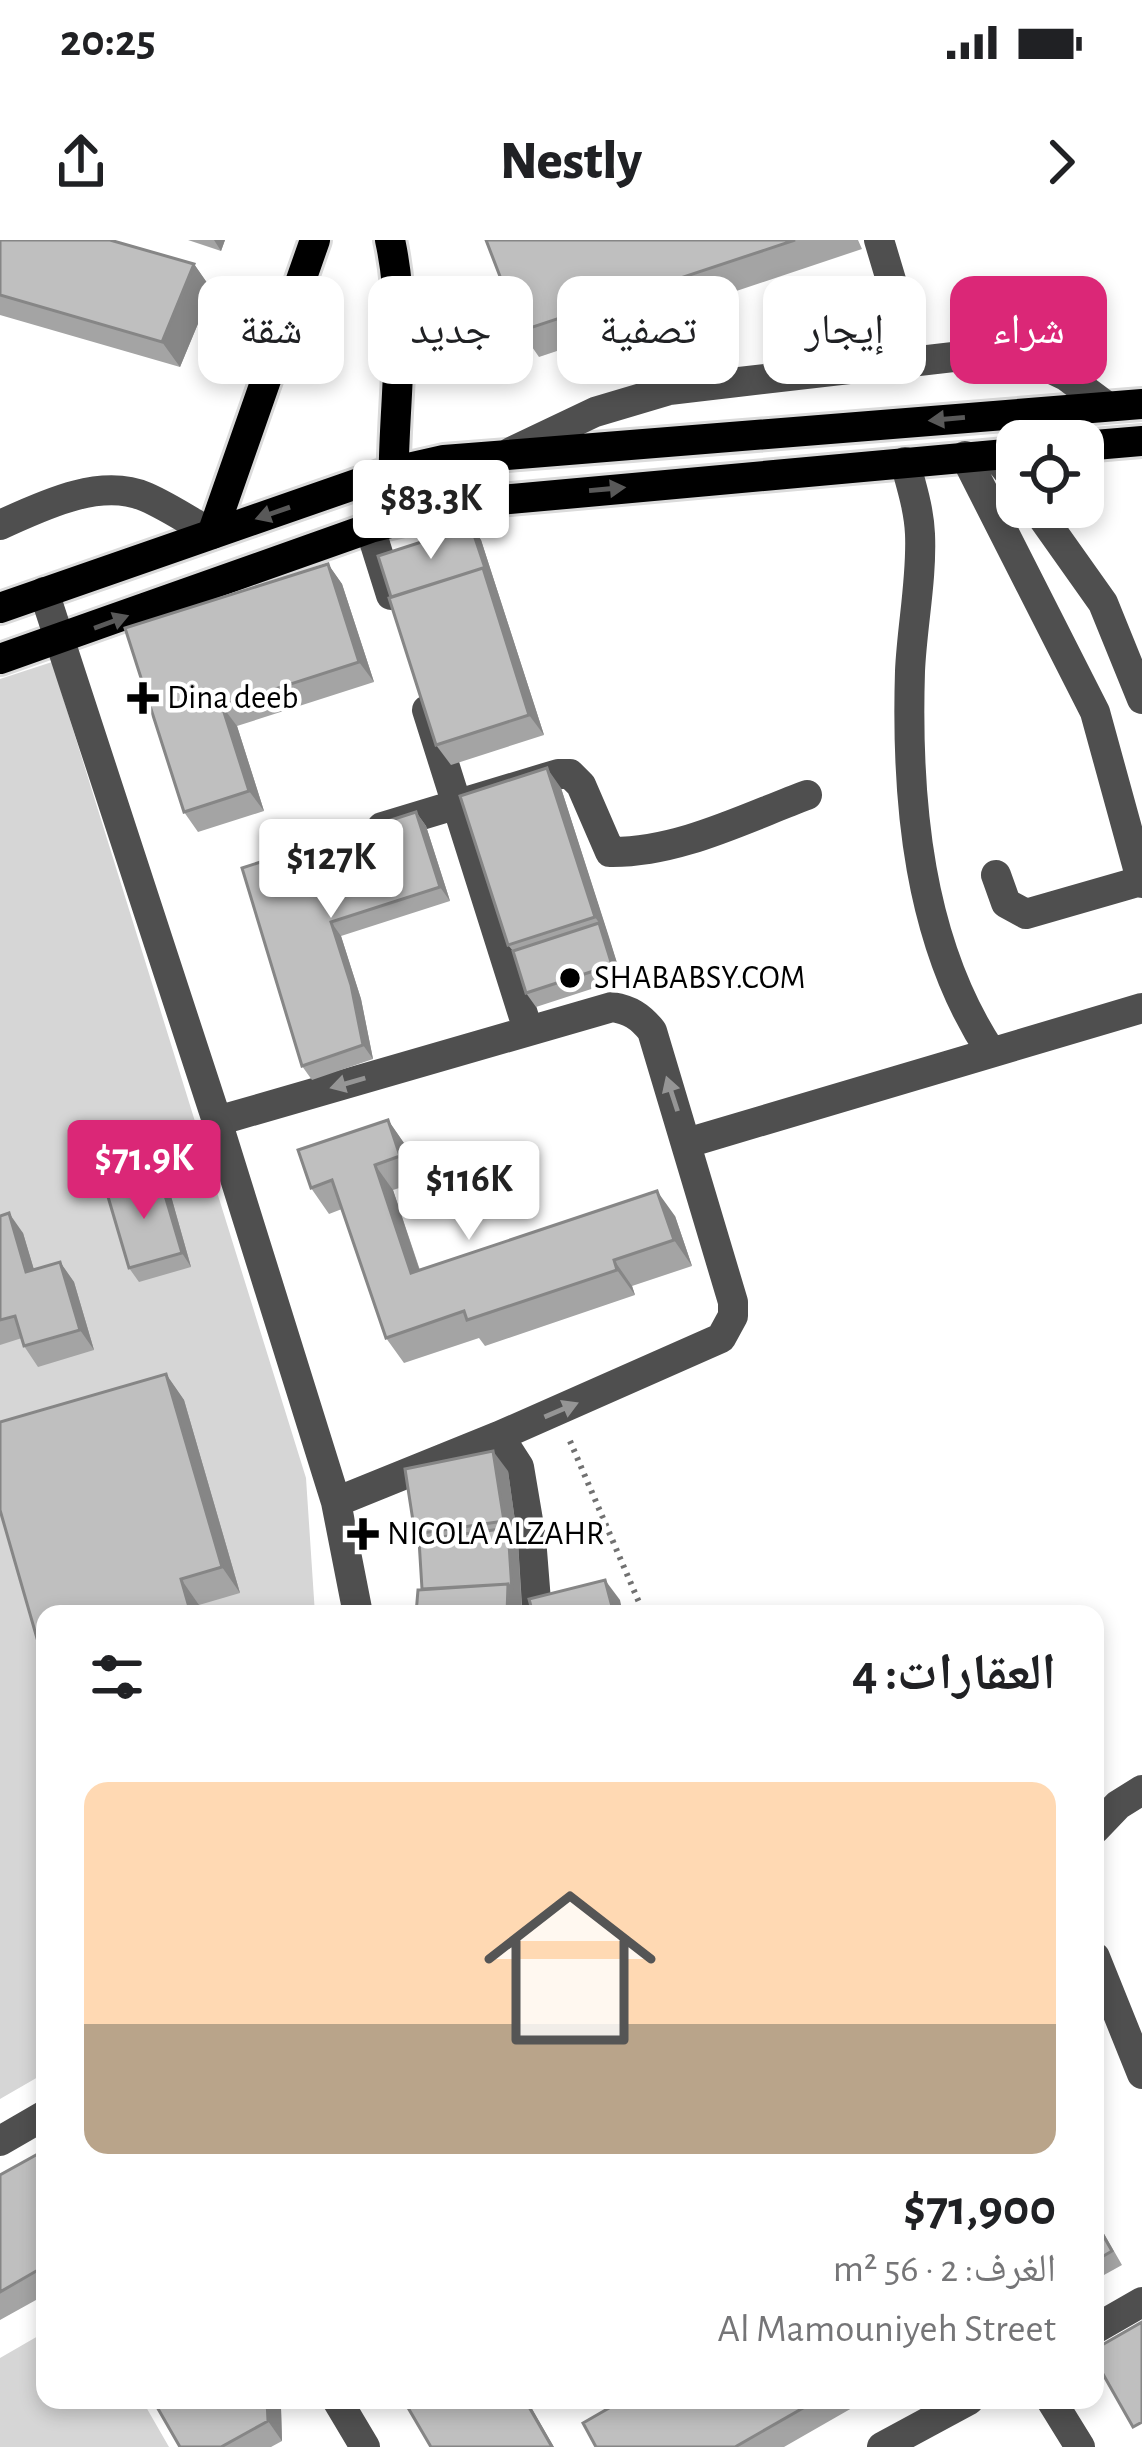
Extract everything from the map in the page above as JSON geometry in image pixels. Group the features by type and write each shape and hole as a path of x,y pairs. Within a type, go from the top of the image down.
{"main road":[{"path":"212,534 315,240"},
{"path":"382,524 402,340 390,240"},
{"path":"0,608 391,472 511,452 1142,404"},
{"path":"1104,444 1136,441"},
{"path":"0,659 382,524 478,502 993,455"}],"street":[{"path":"879,240 890,276"},
{"path":"926,359 988,353 1016,357 1066,376 1106,406"},
{"path":"511,452 595,412 669,390 763,379"},
{"path":"993,455 1095,712 1142,882 1026,914 1006,903 996,875"},
{"path":"904,462 920,540 910,739 920,856 953,985 992,1052"},
{"path":"0,525 84,493 114,490 147,497 212,534"},
{"path":"382,524 396,613"},
{"path":"1050,528 1103,603 1142,699"},
{"path":"44,592 218,1121 336,1502 356,1605"},
{"path":"416,677 528,1030"},
{"path":"348,837 570,773 581,785 610,852 677,843 807,795"},
{"path":"218,1121 611,1007 643,1018 652,1031 688,1143 733,1302 729,1328 710,1345 336,1502"},
{"path":"688,1143 1142,1008"},
{"path":"500,1436 519,1467 532,1538 536,1605"},
{"path":"1104,1820 1142,1790"},
{"path":"1104,1979 1142,2074"},
{"path":"0,2141 36,2120"},
{"path":"1104,2324 1142,2302"},
{"path":"340,2409 351,2442"},
{"path":"882,2447 952,2409"},
{"path":"1057,2409 1080,2447"}],"path":[{"path":"557,1411 640,1605"}],"shaded area":[{"path":"52,662 306,1478 314,1605 36,1605 36,2078 0,2099 0,679"},
{"path":"36,2337 36,2409 147,2409 169,2447 0,2447 0,2358"}],"building":[{"path":"0,240 110,240 194,264 162,342 0,295"},
{"path":"486,240 795,240 687,276 557,276 557,319 533,327 533,276 500,276"},
{"path":"471,526 487,574 483,568 391,597 378,556"},
{"path":"328,564 359,662 222,706 249,791 184,812 125,628"},
{"path":"483,568 529,715 436,745 389,598"},
{"path":"547,768 595,917 508,945 460,796"},
{"path":"416,812 440,887 331,922 363,1045 302,1066 242,868"},
{"path":"599,923 612,965 526,993 513,951"},
{"path":"388,1120 400,1156 375,1165 411,1273 657,1191 674,1240 614,1260 617,1270 467,1320 464,1311 386,1338 332,1180 311,1188 298,1150"},
{"path":"159,1175 182,1253 129,1268 106,1190"},
{"path":"9,1213 26,1272 60,1262 80,1330 24,1346 15,1316 0,1320 0,1216"},
{"path":"166,1374 222,1567 181,1579 188,1605 36,1605 36,1635 0,1510 0,1422"},
{"path":"493,1451 504,1521 415,1534 405,1469"},
{"path":"508,1528 512,1591 508,1584 422,1589 419,1540"},
{"path":"605,1580 612,1605 531,1605 529,1599"},
{"path":"508,1584 507,1605 417,1605 418,1590"},
{"path":"36,2155 36,2271 0,2292 0,2175"},
{"path":"1142,2322 1142,2422 1133,2427 1104,2376 1104,2344"},
{"path":"158,2409 267,2409 268,2421 221,2447 180,2447"},
{"path":"409,2409 530,2409 552,2447 431,2447"},
{"path":"607,2409 801,2409 735,2447 596,2447 583,2423"}],"place":[{"name":"Dina deeb","path":"143,698"},
{"name":"SHABABSY.COM","path":"570,978"},
{"name":"NICOLA ALZAHR","path":"363,1534"}]}
